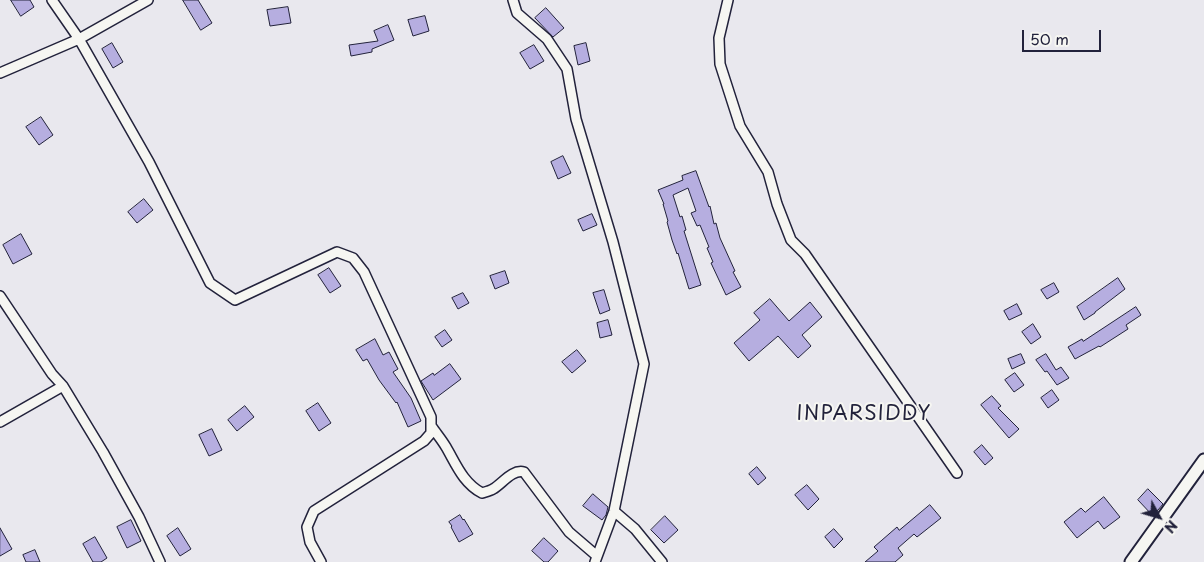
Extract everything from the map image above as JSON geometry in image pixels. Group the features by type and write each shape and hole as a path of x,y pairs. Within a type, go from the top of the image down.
{"main road":[{"path":"1132,562 1204,460"}],"street":[{"path":"52,0 79,39 150,162 210,283 235,300 337,252 353,258 364,272 431,418 432,427 431,433 424,440 314,511 307,527 310,542 321,562"},
{"path":"0,73 79,39 148,0"},
{"path":"432,427 446,447 456,467 472,488 482,493 492,490 515,473 524,472 569,532 596,559 614,511 644,364 612,242 576,119 567,69 547,39 517,12 513,0"},
{"path":"728,0 719,38 720,64 740,126 768,172 777,204 791,240 804,254 956,473"},
{"path":"0,296 52,374 63,386 103,452 139,517 160,562"},
{"path":"0,422 63,386"},
{"path":"614,511 635,529 662,562"}],"building":[{"path":"11,0 30,0 34,7 21,16"},
{"path":"183,0 198,0 212,23 201,30"},
{"path":"288,7 291,23 270,26 267,10"},
{"path":"546,8 564,28 553,37 535,18"},
{"path":"425,16 429,31 413,36 408,20"},
{"path":"388,25 394,40 372,49 372,52 351,56 349,45 378,41 374,31"},
{"path":"112,43 123,62 113,68 102,49"},
{"path":"586,43 590,61 578,65 574,46"},
{"path":"534,45 544,61 530,69 520,53"},
{"path":"41,117 53,135 39,145 26,127"},
{"path":"563,156 571,173 558,179 551,162"},
{"path":"696,171 710,206 714,224 716,223 720,238 735,271 733,272 741,287 726,295 711,263 713,262 707,248 709,247 700,225 697,226 691,213 696,211 688,188 673,195 680,217 682,216 686,230 684,231 701,285 689,289 672,240 664,204 658,190 683,180 682,176"},
{"path":"144,199 153,210 137,223 128,212"},
{"path":"592,214 597,225 583,231 578,220"},
{"path":"21,234 32,254 13,264 3,245"},
{"path":"329,268 341,286 330,293 318,275"},
{"path":"505,271 509,283 495,289 490,276"},
{"path":"1118,278 1125,289 1084,320 1077,307"},
{"path":"1054,283 1059,292 1047,299 1041,290"},
{"path":"604,290 610,310 600,314 593,293"},
{"path":"463,293 469,303 458,309 452,298"},
{"path":"770,299 789,321 810,302 822,317 802,335 811,346 798,358 778,336 749,361 734,343 760,320 754,313"},
{"path":"1017,304 1022,314 1009,320 1004,311"},
{"path":"1136,307 1141,315 1126,325 1128,329 1100,347 1075,359 1068,347 1082,339 1083,341"},
{"path":"608,320 612,335 600,338 597,323"},
{"path":"1033,324 1041,337 1031,344 1022,332"},
{"path":"445,330 452,340 442,347 435,337"},
{"path":"375,339 383,355 389,352 398,369 393,372 411,398 421,421 408,427 397,402 379,380 367,359 363,361 356,350"},
{"path":"577,350 586,361 572,373 562,362"},
{"path":"1021,354 1025,363 1012,369 1008,359"},
{"path":"1046,354 1056,370 1061,367 1069,378 1057,385 1036,360"},
{"path":"450,364 461,379 433,400 421,381"},
{"path":"1015,373 1024,385 1014,392 1005,380"},
{"path":"1052,390 1059,400 1048,408 1041,398"},
{"path":"992,396 1001,406 998,408 1019,429 1009,438 981,405"},
{"path":"318,403 331,423 319,431 306,411"},
{"path":"245,406 254,417 237,431 228,420"},
{"path":"212,429 222,450 209,456 199,435"},
{"path":"982,445 993,458 985,465 974,452"},
{"path":"757,467 766,478 758,485 749,474"},
{"path":"807,485 819,499 808,510 795,495"},
{"path":"1148,489 1163,504 1153,516 1138,500"},
{"path":"593,494 608,507 606,515 602,520 583,506"},
{"path":"1104,497 1120,517 1104,529 1098,521 1077,538 1064,522 1081,508 1085,512"},
{"path":"930,505 941,518 917,537 914,534 898,548 903,555 895,562 865,562 878,551 874,547 897,527 899,530"},
{"path":"460,515 473,534 459,542 449,522"},
{"path":"665,516 678,530 664,543 651,530"},
{"path":"131,520 141,541 127,548 117,527"},
{"path":"0,528 12,549 0,556"},
{"path":"178,528 191,549 180,556 167,536"},
{"path":"834,529 843,539 834,548 825,537"},
{"path":"95,537 107,558 101,562 93,562 83,544"},
{"path":"544,538 558,551 548,562 544,562 532,551"},
{"path":"35,550 40,562 26,562 23,555"}],"district":[{"name":"INPARSIDDY","path":"864,414"}]}
